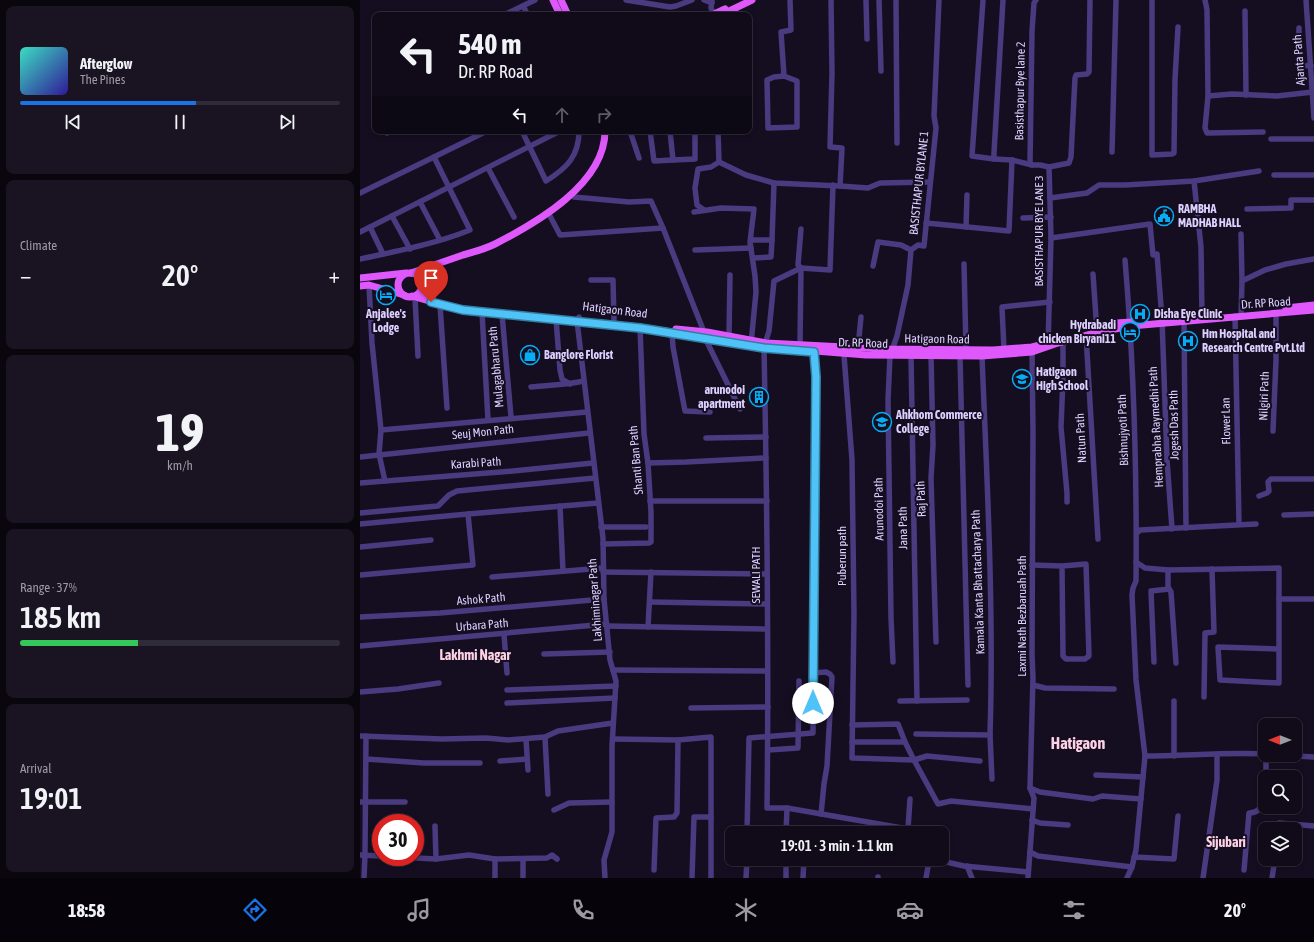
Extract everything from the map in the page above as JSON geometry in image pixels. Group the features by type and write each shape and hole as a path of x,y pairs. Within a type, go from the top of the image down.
{"main road":[{"path":"553,0 559,12"},
{"path":"562,0 567,12"},
{"path":"721,12 742,0"},
{"path":"723,12 752,0"},
{"path":"404,295 399,289 400,277 494,244 540,218 573,196 592,172 600,155 605,134"},
{"path":"360,286 369,285 414,297 419,293 421,282 433,269 497,247 543,222 573,196 595,174 604,155 608,134"},
{"path":"360,278 409,273 418,276 421,282"},
{"name":"Hatigaon Road","path":"421,282 426,296 467,307 578,319 614,321 705,335 729,336 751,343"},
{"name":"Dr. RP Road","path":"414,297 463,310 556,319 578,319 672,333 705,335 814,352 844,354 891,352 911,356 982,356 1032,350 1048,344 1063,342 1086,335 1097,330 1130,324 1184,322 1239,315 1276,314 1314,310"},
{"path":"1162,322 1202,316 1239,315 1314,305"},
{"path":"1048,344 1097,330"},
{"name":"Hatigaon Road","path":"765,345 800,344 891,352 1032,350"}],"street":[{"path":"511,12 535,0"},
{"path":"626,0 670,7 692,0"},
{"path":"704,0 712,1 711,8 714,12"},
{"path":"784,76 781,32 791,30 790,0"},
{"path":"831,0 832,73 830,147 842,148 840,186"},
{"path":"866,0 867,39"},
{"path":"879,0 881,71"},
{"path":"896,0 896,143"},
{"name":"BASISTHAPUR BYLANE 1","path":"891,352 908,285 911,250 918,245 924,246 936,128 934,116 940,0"},
{"path":"982,0 972,156 1012,160 1049,167"},
{"path":"994,159 1003,0"},
{"name":"Basisthapur Bye lane 2","path":"1032,165 1030,163 1032,39 1034,3 1036,0"},
{"name":"BASISTHAPUR BYE LANE 3","path":"1048,344 1051,238 1049,167 1068,163 1071,157 1075,78 1076,75 1087,74 1089,72 1090,0"},
{"path":"1112,152 1116,0"},
{"path":"1152,0 1152,155 1174,153 1175,79 1178,26"},
{"path":"1205,0 1207,10 1208,96 1204,128 1207,133 1263,132"},
{"name":"Ajanta Path","path":"1306,0 1314,118"},
{"path":"523,6 526,12"},
{"path":"1245,10 1246,95"},
{"path":"1307,14 1314,14"},
{"path":"1299,28 1299,65 1311,66"},
{"path":"784,76 797,81 797,127 768,128 767,80 774,77 784,76"},
{"path":"1208,96 1232,94 1276,96 1312,92"},
{"path":"360,193 474,134"},
{"path":"524,134 546,182 564,169 571,160 577,150 579,134"},
{"path":"360,232 554,134"},
{"path":"631,134 639,158"},
{"path":"650,134 654,160 695,159 695,134"},
{"path":"670,134 672,160"},
{"path":"718,134 719,162"},
{"path":"1271,139 1314,139"},
{"path":"360,259 410,249 470,230 448,188 434,156"},
{"path":"926,224 1009,231 1012,160"},
{"path":"719,162 746,175 774,183 868,188 880,183 930,182"},
{"path":"704,210 697,205 695,188 698,169 711,167 719,162"},
{"path":"488,168 514,217"},
{"path":"1050,198 1087,193 1099,185 1125,186 1194,181 1259,171"},
{"path":"1274,175 1314,175"},
{"path":"1194,181 1200,247 1202,316"},
{"path":"753,258 771,257 774,183"},
{"path":"801,268 830,270 833,185"},
{"path":"966,227 967,195"},
{"path":"573,196 629,202 651,201 705,335 740,409"},
{"path":"1247,210 1291,208 1291,200 1314,200"},
{"path":"420,202 440,240"},
{"path":"694,212 721,208 754,209 751,248 756,292 751,343"},
{"path":"392,216 410,249"},
{"path":"550,216 560,235 663,228"},
{"path":"1023,218 1051,217"},
{"name":"Hemprabha Raymedhi Path","path":"1051,238 1150,224 1153,255 1157,254 1162,322 1167,460 1172,529"},
{"path":"370,227 383,254"},
{"path":"800,344 801,268 798,265 801,229"},
{"name":"Flower Lan","path":"1239,524 1239,315 1242,280 1241,234"},
{"path":"751,240 772,240"},
{"path":"873,266 878,242 901,245 911,250"},
{"path":"695,250 751,248"},
{"path":"1242,280 1265,270 1286,264 1314,259"},
{"name":"Bishnujyoti Path","path":"1125,260 1130,324 1137,533 1136,582 1132,595 1136,680 1145,756 1134,856 1132,867 1126,878"},
{"path":"964,264 966,350"},
{"name":"SEWALI PATH","path":"787,808 767,808 768,629 765,345 769,331 774,280 801,268"},
{"path":"1093,274 1097,330"},
{"path":"729,336 730,275"},
{"path":"591,280 613,280 614,321"},
{"path":"369,285 372,344 381,430 379,454 384,481"},
{"path":"414,297 418,356"},
{"path":"1004,350 1002,308 1050,302"},
{"path":"440,305 447,408"},
{"path":"482,312 488,420"},
{"name":"Mulagabharu Path","path":"502,314 511,417"},
{"name":"Nilgiri Path","path":"1273,431 1276,314"},
{"path":"858,348 861,317"},
{"path":"556,319 560,370 562,379 570,384"},
{"name":"Lakhiminagar Path","path":"578,319 589,432 603,544 604,599 610,652 616,686 613,723 612,832 604,860 605,878"},
{"name":"Jogesh Das Path","path":"1184,322 1186,528"},
{"name":"Shanti Ban Path","path":"603,544 650,543 650,501 644,426 640,328"},
{"path":"672,333 673,347 685,411 710,412"},
{"name":"Natun Path","path":"1086,335 1098,540"},
{"path":"1063,342 1061,427 1067,502"},
{"name":"Laxmi Nath Bezbaruah Path","path":"1028,875 1034,798 1030,788 1033,685 1032,350"},
{"path":"747,826 749,738 768,738 813,733 816,377 814,352"},
{"name":"Arunodoi Path","path":"891,352 888,400 893,662"},
{"name":"Puberun path","path":"844,354 852,468 854,614 852,758 914,760"},
{"name":"Jana Path","path":"911,356 918,701"},
{"name":"Raj Path","path":"931,356 933,445 931,478 936,642"},
{"path":"960,356 968,685"},
{"name":"Kamala Kanta Bhattacharya Path","path":"982,356 992,680 990,735 992,779"},
{"path":"531,387 570,384 584,381"},
{"path":"381,430 511,417 587,412"},
{"name":"Seuj Mon Path","path":"360,457 589,432"},
{"path":"706,438 766,437"},
{"path":"648,462 686,462 766,458"},
{"name":"Karabi Path","path":"360,483 593,463"},
{"path":"360,513 438,506 449,495 457,491 595,478"},
{"path":"1259,496 1269,491 1268,482 1271,479 1314,479"},
{"path":"650,501 767,501"},
{"path":"360,524 598,503"},
{"path":"560,506 563,571"},
{"path":"360,575 473,565 468,514"},
{"path":"1284,515 1314,514"},
{"path":"1137,533 1140,530 1256,524"},
{"path":"601,527 646,528"},
{"path":"360,547 431,540"},
{"path":"1136,562 1145,568 1168,570 1279,568 1279,599 1279,649 1279,683 1220,680 1218,647 1279,649"},
{"path":"1032,565 1062,566 1086,564 1089,656 1085,659 1066,659 1063,656 1062,566"},
{"path":"1204,697 1205,633 1214,632 1212,569"},
{"path":"492,577 563,571 603,570 767,574"},
{"path":"1168,570 1168,587 1171,592 1176,663"},
{"path":"648,627 651,572"},
{"path":"1154,662 1151,591 1169,589"},
{"name":"Ashok Path","path":"360,617 440,613 604,599"},
{"path":"1279,599 1314,599"},
{"path":"650,602 767,604"},
{"name":"Urbara Path","path":"360,646 607,625 768,629"},
{"path":"504,634 507,673"},
{"path":"544,654 610,652"},
{"path":"613,670 767,671"},
{"path":"813,673 826,672 832,677 827,766 821,814"},
{"path":"768,750 798,748 798,681"},
{"path":"360,692 398,689 439,683"},
{"path":"1033,685 1045,688 1114,689"},
{"path":"507,690 616,686"},
{"path":"507,703 615,698"},
{"path":"900,701 967,700"},
{"path":"1174,701 1174,756"},
{"path":"692,708 768,707"},
{"path":"364,878 363,802 366,759 363,736 442,739 486,738 508,740 545,737 558,731 613,723"},
{"path":"852,725 898,724 914,760 938,804 950,801 1033,810"},
{"path":"916,734 990,735"},
{"path":"545,737 548,794"},
{"path":"613,739 678,740 711,737 711,878"},
{"path":"526,739 528,770"},
{"path":"654,870 656,818 674,817 677,814 678,740"},
{"path":"852,742 906,742"},
{"path":"1203,878 1217,780 1217,755"},
{"path":"1145,756 1258,755"},
{"path":"914,760 927,756 980,761"},
{"path":"1302,756 1314,757"},
{"path":"366,759 424,762 480,762"},
{"path":"500,761 527,759"},
{"path":"1096,775 1143,777"},
{"path":"1030,788 1040,792 1093,799 1102,796 1140,799"},
{"path":"908,826 910,799"},
{"path":"363,802 405,802"},
{"path":"554,810 569,803 612,802"},
{"path":"786,826 787,808 891,826"},
{"path":"1244,870 1249,813 1253,813 1258,810"},
{"path":"1134,856 1174,859 1178,816"},
{"path":"692,878 694,817 711,817"},
{"path":"1032,820 1040,823 1068,825"},
{"path":"1302,825 1314,826"},
{"path":"435,826 436,859"},
{"path":"1030,852 1038,856 1132,867"},
{"path":"424,858 436,859 469,855 495,859 547,858 552,855 557,860"},
{"path":"523,858 523,878"},
{"path":"495,859 495,878"},
{"path":"949,862 1028,875"},
{"path":"746,878 747,866"},
{"path":"786,866 786,878"},
{"path":"803,878 804,866"},
{"path":"926,878 928,866"},
{"path":"967,866 972,878"},
{"path":"1272,878 1274,866"}],"place":[{"name":"RAMBHA MADHAB HALL","path":"1164,216"},
{"name":"Anjalee's Lodge","path":"386,295"},
{"name":"Disha Eye Clinic","path":"1140,314"},
{"name":"Hydrabadi chicken Biryani11","path":"1130,332"},
{"name":"Hm Hospital and Research Centre Pvt.Ltd","path":"1188,341"},
{"name":"Banglore Florist","path":"530,355"},
{"name":"Hatigaon High School","path":"1022,379"},
{"name":"arunodoi apartment","path":"759,397"},
{"name":"Ahkhom Commerce College","path":"882,422"}],"district":[{"name":"Lakhmi Nagar","path":"475,655"},
{"name":"Hatigaon","path":"1078,743"},
{"name":"Sijubari","path":"1226,842"}],"route":[{"path":"431,302 463,310 640,328 764,348 814,352 816,377 813,703"}]}
